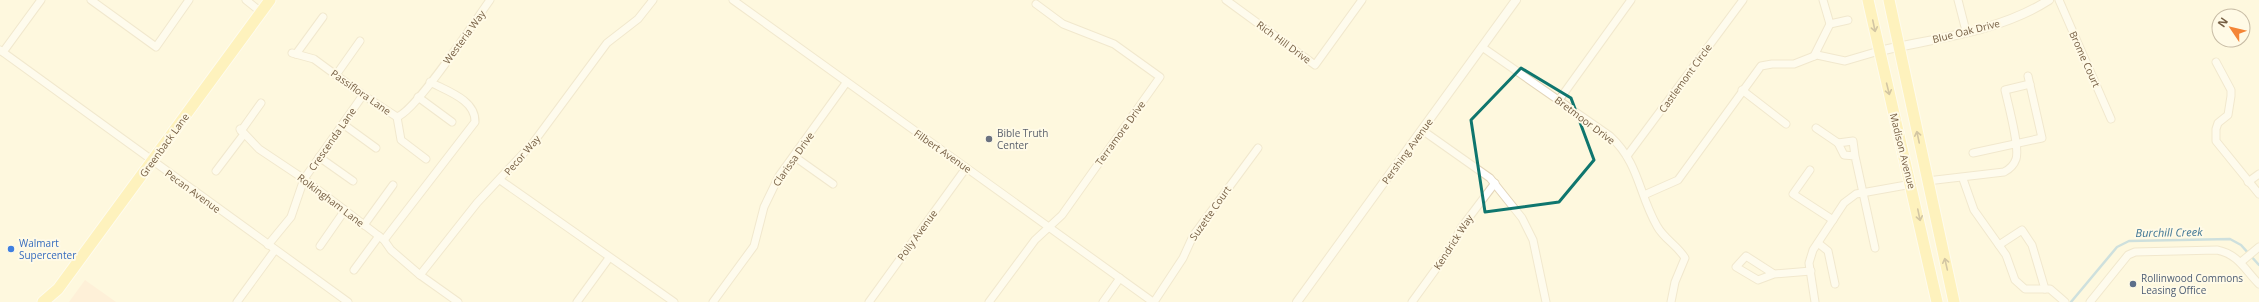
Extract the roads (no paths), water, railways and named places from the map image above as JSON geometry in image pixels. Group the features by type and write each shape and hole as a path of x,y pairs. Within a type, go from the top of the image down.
{"main road":[{"name":"Greenback Lane","path":"43,302 58,289 270,0"},
{"name":"Madison Avenue","path":"1868,0 1912,184 1937,302"},
{"name":"Madison Avenue","path":"1888,0 1954,302"},
{"name":"Greenback Lane","path":"55,302 58,289"}],"street":[{"path":"1,51 41,0"},
{"path":"91,0 156,46 189,0"},
{"path":"246,0 262,12"},
{"name":"Westeria Way","path":"438,73 490,0"},
{"name":"Pecor Way","path":"420,275 477,204 533,143 607,43 638,19 653,0"},
{"name":"Filbert Avenue","path":"733,0 846,83 1154,302"},
{"name":"Rich Hill Drive","path":"1226,0 1315,65 1362,0"},
{"name":"Pershing Avenue","path":"1297,302 1516,0"},
{"path":"1559,100 1630,0"},
{"name":"Castlemont Circle","path":"1628,156 1743,0"},
{"path":"1814,56 1830,24 1823,0"},
{"path":"1958,0 1966,31"},
{"name":"Blue Oak Drive","path":"1879,51 2004,21 2049,0"},
{"name":"Brome Court","path":"2060,0 2111,119"},
{"name":"Terramore Drive","path":"989,302 1035,240 1062,215 1160,77 1114,44 1063,24 1036,4"},
{"name":"Passiflora Lane","path":"323,17 294,53 314,59 363,95 397,116 405,113 438,73"},
{"path":"1830,24 1848,20"},
{"path":"336,75 360,41"},
{"name":"Bretmoor Drive","path":"1482,47 1610,136 1628,156 1635,170 1655,224 1663,236 1685,258 1674,282 1671,302"},
{"name":"Pecan Avenue","path":"1,51 98,119 152,161 348,302"},
{"path":"1644,195 1678,180 1742,90 1761,66 1772,64 1794,64 1820,55 1845,61 1879,51"},
{"path":"2216,62 2231,90 2228,115 2218,123 2216,129 2216,141 2259,194"},
{"path":"1973,153 2042,138 2028,76"},
{"path":"354,270 475,122 475,114 468,103 430,82"},
{"name":"Clarissa Drive","path":"714,302 754,246 770,191 779,176 795,157 846,83"},
{"path":"1927,182 1962,179 2004,172 2009,169 2016,159 2016,144 2005,90 2030,84"},
{"path":"1742,90 1786,124"},
{"name":"Crescenda Lane","path":"268,245 291,217 304,179 363,95"},
{"path":"418,97 452,122"},
{"path":"216,171 261,103"},
{"path":"397,116 401,140 426,159"},
{"path":"343,124 376,148"},
{"path":"1816,128 1838,143 1844,155 1855,156"},
{"path":"1422,130 1485,174 1495,183 1526,223 1533,240 1546,302"},
{"name":"Rolkingham Lane","path":"242,131 259,149 304,179 381,238 391,250 420,275"},
{"path":"1838,143 1853,141 1875,248"},
{"name":"Suzette Court","path":"1154,302 1182,258 1193,236 1258,148"},
{"path":"320,157 353,181"},
{"path":"795,157 833,184"},
{"name":"Polly Avenue","path":"869,302 966,168"},
{"path":"1810,170 1793,194 1832,220"},
{"path":"2248,182 2259,174"},
{"path":"1962,179 1974,210 2006,256 2015,280 2021,286 2030,291 2050,289 2064,301"},
{"path":"500,180 609,258 674,302"},
{"name":"Kendrick Way","path":"1412,302 1448,251 1461,228 1495,183"},
{"path":"1815,302 1809,263 1818,243 1832,220 1850,198 1864,193 1912,184"},
{"path":"364,225 393,185"},
{"path":"320,246 345,210"},
{"path":"1999,245 2022,230 2032,245 2045,289"},
{"path":"1818,243 1828,251 1835,284"},
{"path":"2243,260 2259,248"},
{"path":"237,302 275,250"},
{"path":"2090,302 2128,255 2135,252 2217,250 2226,252 2243,260 2259,284"},
{"path":"1774,274 1746,256 1736,267 1758,280 1774,274 1811,271"},
{"path":"577,302 609,258"},
{"path":"420,275 458,302"},
{"path":"1103,302 1120,278"}],"waterway":[{"name":"Burchill Creek","path":"2071,302 2117,247 2129,241 2230,239 2241,245 2259,265"}],"place":[{"name":"Bible Truth Center","path":"989,139"},
{"name":"Walmart Supercenter","path":"11,249"},
{"name":"Rollinwood Commons Leasing Office","path":"2133,284"}]}
